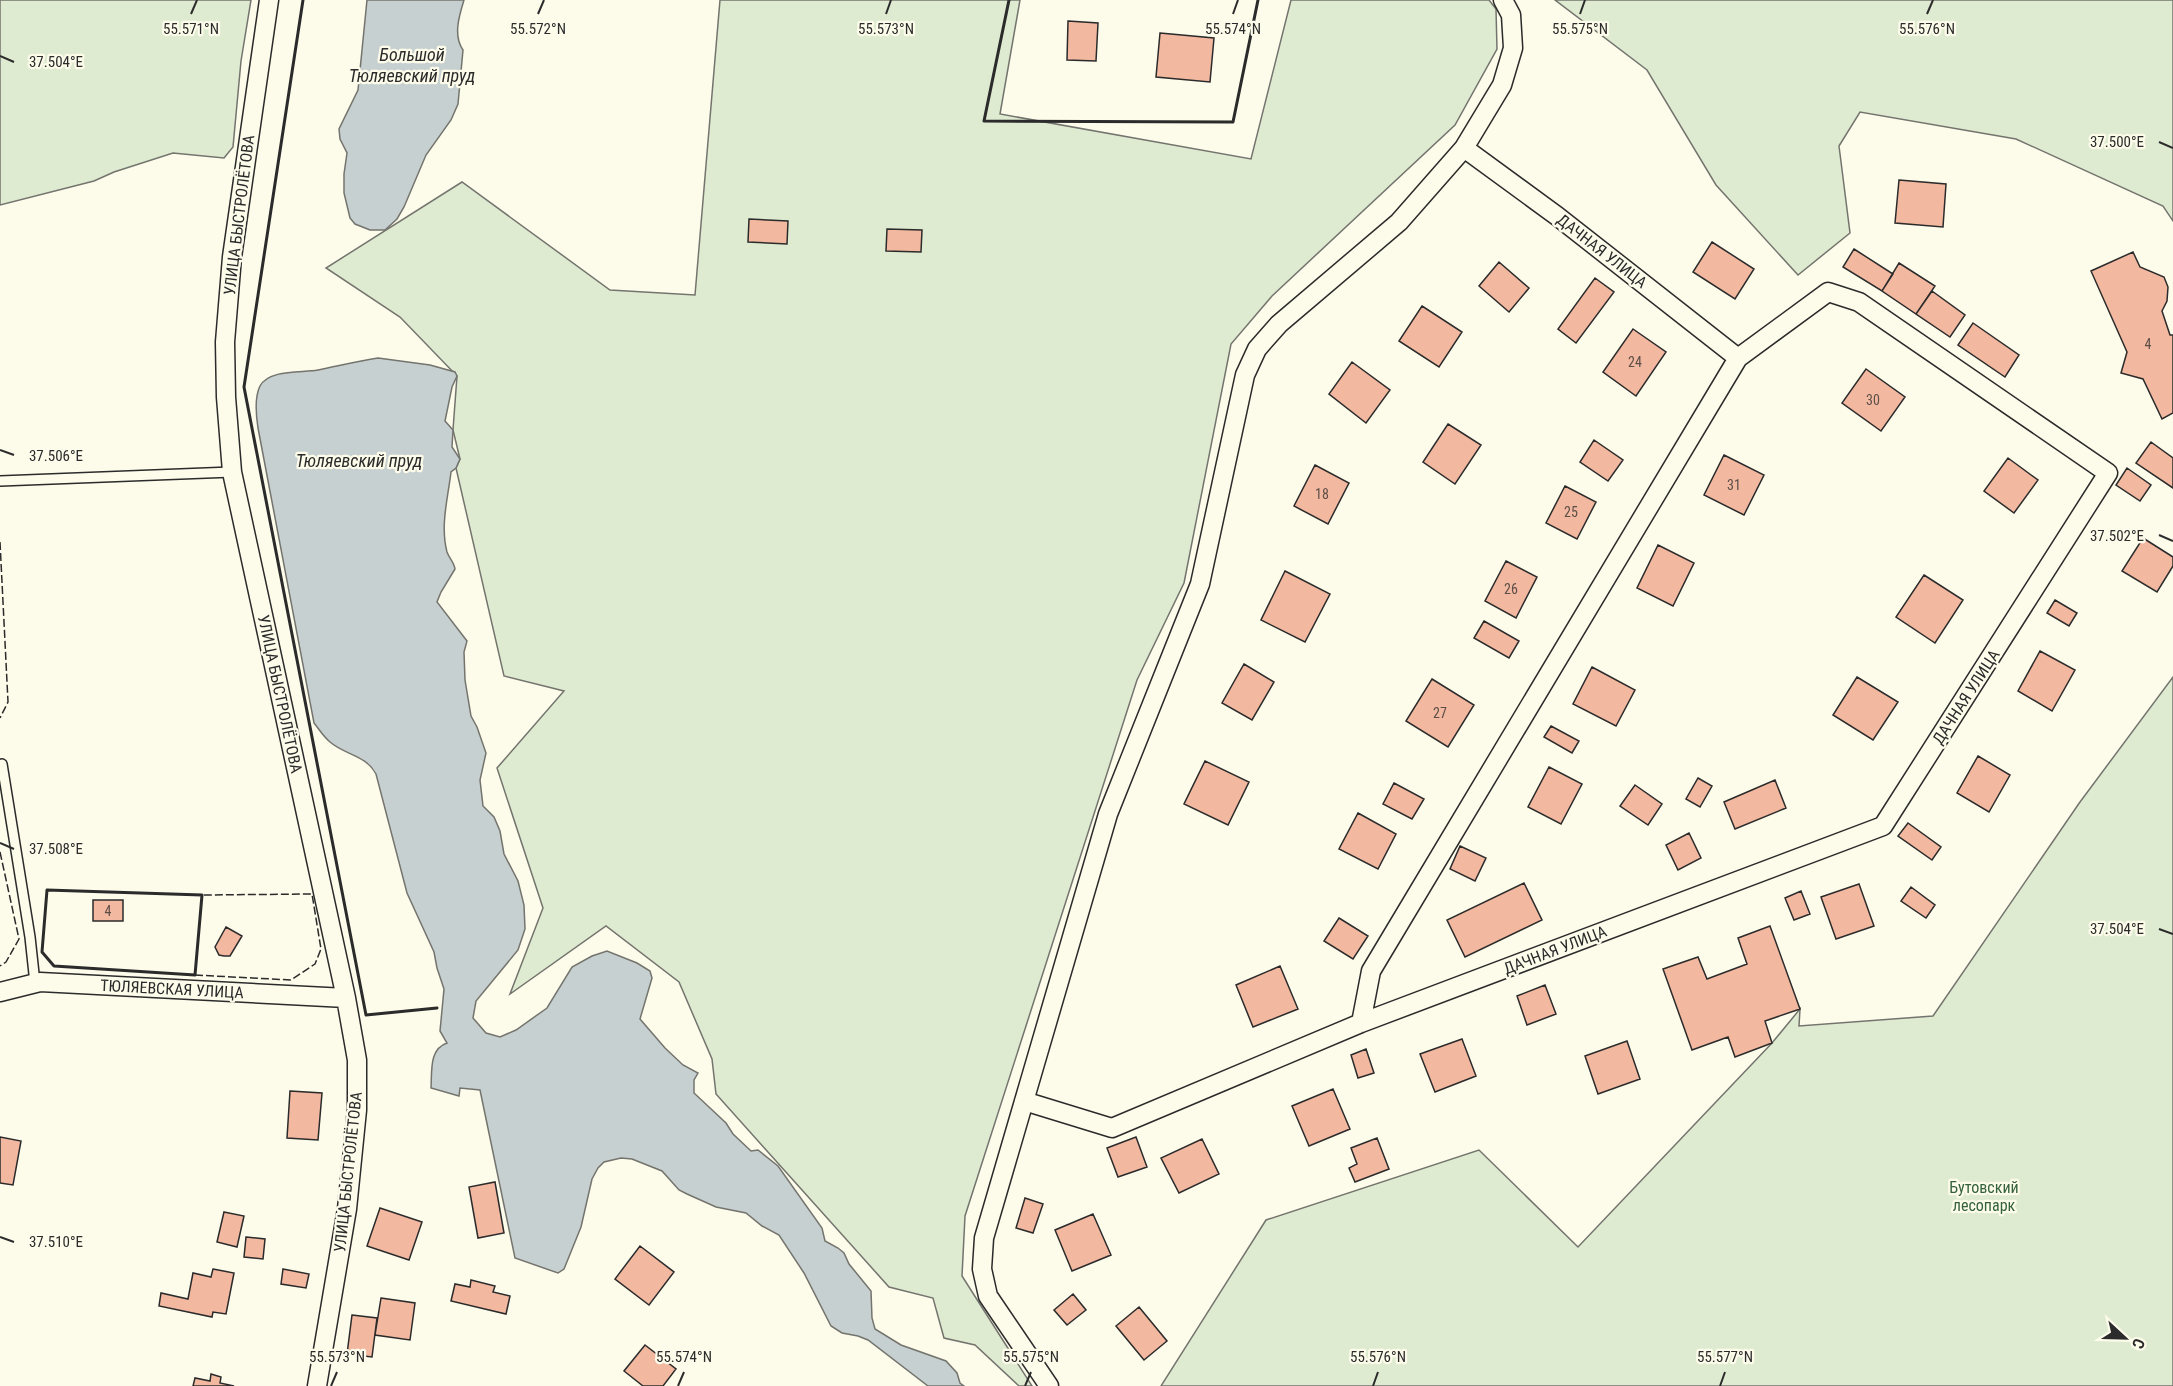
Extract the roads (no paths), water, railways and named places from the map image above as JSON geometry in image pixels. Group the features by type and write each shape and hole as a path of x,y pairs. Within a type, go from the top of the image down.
{"street":[{"name":"УЛИЦА БЫСТРОЛЁТОВА","path":"269,0 232,257 225,342 226,397 232,472 346,998 357,1060 357,1110 347,1209 317,1386"},
{"path":"1049,1386 988,1296 982,1269 984,1238 1108,814 1200,584 1245,375 1257,349 1279,324 1399,222 1464,148 1502,85 1513,48 1511,15 1503,0"},
{"name":"ДАЧНАЯ УЛИЦА","path":"1464,148 1557,216 1738,358"},
{"name":"ДАЧНАЯ УЛИЦА","path":"1024,1101 1112,1128 1361,1023 1883,826 2108,473 1858,302 1828,292 1738,358 1371,971 1361,1023"},
{"name":"ТЮЛЯЕВСКАЯ УЛИЦА","path":"0,992 35,983 346,998"}],"lane":[{"path":"0,481 232,472"},
{"path":"0,768 2,764 30,937 35,983"}],"water":[{"name":"Большой Тюляевский пруд","path":"367,0 464,0 458,26 458,39 463,50 458,104 451,120 426,155 404,207 397,219 385,230 370,230 355,224 350,218 344,193 347,153 340,139 339,129 358,90"},
{"name":"Тюляевский пруд","path":"378,358 430,365 455,372 457,376 452,387 445,421 453,430 452,447 460,459 456,468 451,472 444,522 447,552 455,569 437,602 467,641 464,652 465,680 471,716 486,753 480,780 483,806 494,817 500,831 504,854 518,881 524,905 525,929 518,950 476,1001 473,1018 486,1033 500,1037 516,1030 547,1008 572,967 607,951 650,971 652,978 640,1019 683,1065 698,1073 694,1080 694,1093 751,1151 758,1150 778,1166 822,1228 825,1241 844,1253 849,1264 871,1291 872,1318 875,1329 901,1345 946,1361 957,1373 960,1383 964,1386 928,1386 868,1340 842,1333 831,1326 804,1273 779,1235 762,1226 746,1213 716,1207 679,1190 662,1171 632,1159 621,1158 604,1162 598,1168 592,1179 581,1227 564,1269 558,1273 515,1258 480,1090 460,1088 459,1096 431,1088 434,1055 441,1046 447,1043 440,1031 444,989 434,952 407,893 376,774 367,763 330,742 314,723 258,428 257,396 264,381 278,374 318,370"}],"park label":[{"name":"Бутовский лесопарк","path":"1984,1196"}]}
